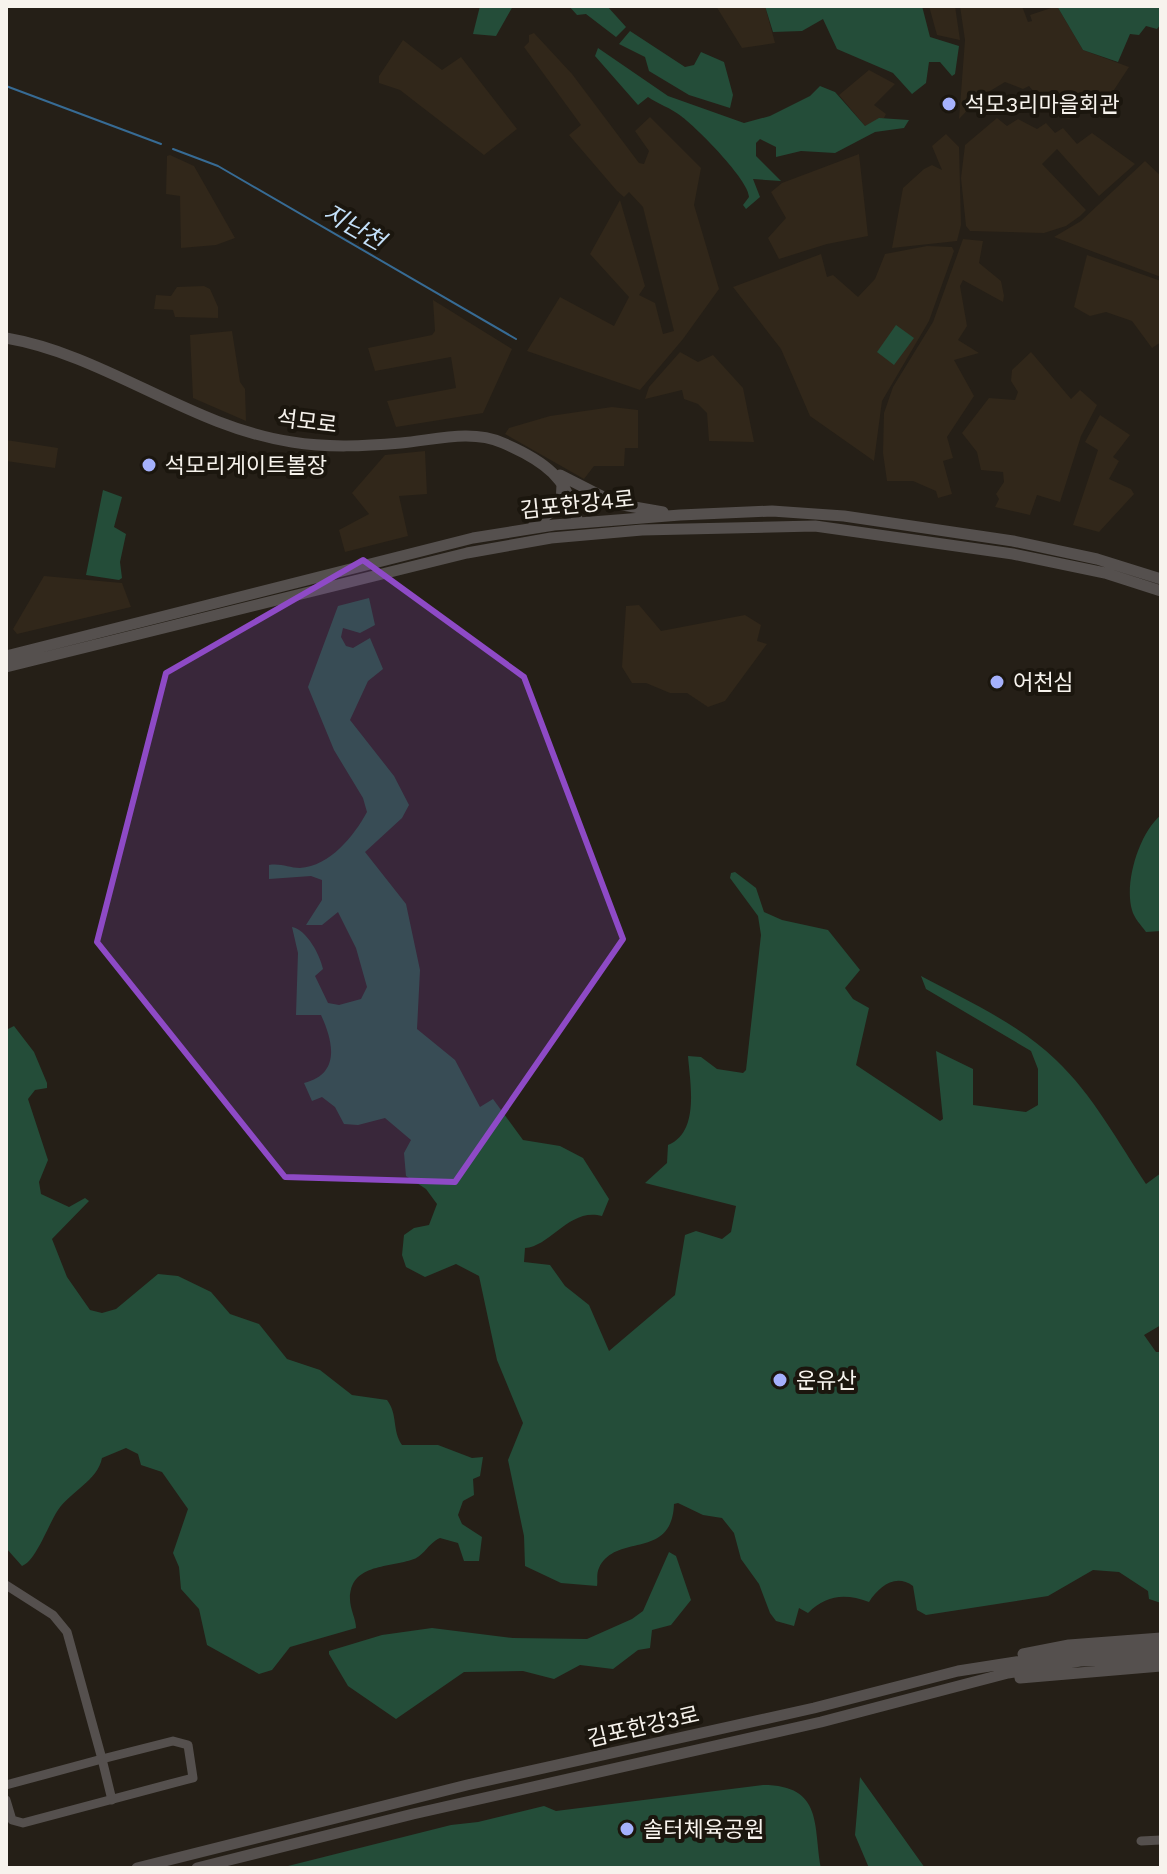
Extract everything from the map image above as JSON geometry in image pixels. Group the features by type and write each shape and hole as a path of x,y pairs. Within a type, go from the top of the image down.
{"street":[{"name":"석모로","path":"6,338 60,354 147,392 272,438 351,446 476,436 504,443 546,466 561,480 573,498 578,523"},
{"path":"546,466 617,504 680,515"},
{"path":"524,529 549,516 561,505 561,480"},
{"name":"김포한강4로","path":"6,656 428,548 524,529 680,515 781,511 844,516 1013,541 1161,576"},
{"name":"김포한강4로","path":"6,667 467,553 551,538 642,530 815,526 1013,554 1105,573 1161,591"},
{"path":"6,1585 53,1615 67,1632 112,1800"},
{"path":"958,1671 1038,1650 1161,1638"},
{"name":"김포한강3로","path":"137,1868 467,1785 754,1722 958,1671 1080,1652 1161,1649"},
{"name":"김포한강3로","path":"197,1868 1058,1664 1161,1658"},
{"path":"967,1684 1073,1671 1161,1666"},
{"path":"6,1785 173,1741 188,1745 193,1778 23,1823 12,1820 6,1800"},
{"path":"1141,1841 1161,1840"}],"highlighted area":[{"path":"363,560 524,677 623,939 455,1182 285,1177 97,942 166,673"}],"shaded area":[{"path":"716,6 765,6 775,43 742,48"},
{"path":"929,6 955,6 960,40 937,35"},
{"path":"960,6 1022,6 1028,22 1032,21 1030,15 1057,6 1083,50 1129,67 1110,96 1094,99 1069,119 1053,115 1029,86 1023,89 1005,82 980,97 959,119 965,40"},
{"path":"534,33 572,74 639,163 644,164 649,151 635,131 650,117 701,168 694,205 719,289 683,339 640,390 527,351 560,297 614,326 629,297 590,254 620,200 645,286 639,295 655,303 663,334 674,331 643,207 629,192 624,197 617,191 569,135 581,125 524,47 529,42 529,35"},
{"path":"403,40 442,70 461,57 517,129 484,155 400,90 379,83 379,76"},
{"path":"869,70 895,84 874,105 886,114 884,118 865,126 839,95"},
{"path":"997,118 1007,126 1018,119 1037,129 1046,123 1055,133 1063,128 1077,144 1092,133 1135,164 1099,196 1057,149 1042,164 1086,210 1080,216 1066,226 1044,233 970,231 966,226 961,178 965,145"},
{"path":"946,134 959,147 961,225 957,241 892,248 903,188 932,165 942,170 932,146"},
{"path":"859,154 868,236 827,244 779,259 768,238 786,218 771,192 782,183"},
{"path":"167,156 194,166 235,238 216,245 181,248 180,196 166,194"},
{"path":"1145,161 1161,176 1161,277 1054,237 1081,221"},
{"path":"963,239 983,241 979,263 1001,281 1004,296 1003,302 963,280 960,286 967,326 958,340 979,353 954,360 974,396 947,437 953,458 943,461 952,494 938,498 936,491 913,481 887,481 883,453 884,413 893,387 933,322"},
{"path":"927,246 952,247 954,251 929,321 882,401 874,461 810,416 781,349 733,287 821,254 827,277 833,275 858,297 875,279 885,254"},
{"path":"1087,255 1161,281 1161,342 1152,348 1132,321 1106,312 1090,316 1074,307"},
{"path":"204,286 210,289 218,307 218,318 175,317 173,310 154,309 156,295 171,296 177,287"},
{"path":"433,300 512,349 483,413 396,427 387,401 456,388 451,357 375,371 368,348 432,335 435,331"},
{"path":"232,331 240,382 245,389 246,421 193,398 190,335"},
{"path":"680,352 698,362 713,355 743,388 754,442 709,441 707,413 698,404 684,399 682,390 645,399 649,387"},
{"path":"1031,352 1071,399 1080,390 1097,405 1081,436 1060,502 1037,495 1030,515 995,507 999,499 996,494 1004,482 1003,472 981,470 977,452 962,433 989,398 1015,400 1018,392 1011,381 1012,370"},
{"path":"612,407 638,410 638,448 625,448 624,466 594,466 584,479 505,434 509,428 550,416"},
{"path":"1100,415 1130,435 1113,457 1119,461 1109,479 1131,489 1134,494 1099,532 1073,525 1098,450 1085,442"},
{"path":"6,440 58,448 55,468 6,461"},
{"path":"425,451 427,494 399,496 408,536 345,552 339,530 369,514 352,493 385,455"},
{"path":"44,576 122,583 131,607 17,634 13,629"},
{"path":"639,605 661,631 745,615 761,625 757,641 767,644 725,701 708,707 687,693 670,693 646,683 632,683 622,667 626,606"}],"green space":[{"path":"480,6 513,6 496,36 473,34"},
{"path":"569,6 607,6 626,27 616,37 586,14 577,15"},
{"path":"765,6 922,6 930,37 959,46 955,74 952,76 940,62 929,62 926,83 912,94 893,73 837,49 823,19 802,31 773,32"},
{"path":"1057,6 1161,6 1161,24 1157,29 1146,26 1139,35 1130,34 1118,62 1083,50"},
{"path":"630,31 685,67 694,65 701,52 724,62 733,95 730,108 689,95 649,71 645,57 619,44"},
{"path":"598,48 668,96 744,123 770,116 810,96 820,86 835,92 865,126 879,118 909,120 904,128 875,132 835,153 801,151 776,157 776,147 760,139 756,143 756,156 781,181 753,179 760,197 746,209 743,205 749,197 747,189 721,154 673,111 648,97 638,105 595,56"},
{"path":"896,325 914,338 894,365 877,352"},
{"path":"103,490 122,497 114,527 126,534 120,562 122,578 119,580 86,575"},
{"path":"369,598 375,625 360,633 343,628 341,637 346,646 353,648 370,638 383,669 368,681 350,720 394,776 409,805 402,818 365,852 406,904 420,970 417,1029 455,1060 480,1107 493,1099 523,1140 560,1146 583,1158 609,1199 602,1216 580,1217 544,1241 525,1248 524,1262 550,1265 565,1286 589,1305 609,1351 675,1295 685,1235 696,1231 722,1239 731,1232 736,1206 645,1183 667,1163 668,1145 678,1139 689,1118 691,1093 688,1056 701,1057 717,1069 743,1073 746,1070 761,935 758,916 730,878 731,873 735,872 756,888 764,912 782,920 828,930 860,970 845,988 853,999 869,1008 856,1065 940,1121 943,1119 936,1051 973,1069 973,1105 1026,1112 1038,1105 1038,1069 1031,1051 926,989 921,976 992,1014 1041,1047 1082,1088 1146,1184 1161,1173 1161,1325 1144,1335 1156,1352 1161,1352 1161,1603 1149,1599 1148,1591 1119,1572 1093,1570 1048,1596 926,1615 917,1610 913,1586 894,1581 878,1591 869,1602 836,1597 822,1602 808,1613 799,1608 794,1626 776,1621 770,1613 759,1584 741,1559 734,1533 722,1518 703,1515 678,1503 674,1504 671,1522 664,1533 654,1540 607,1557 598,1570 597,1586 561,1583 525,1566 524,1536 508,1460 523,1423 497,1360 479,1276 456,1264 425,1277 406,1267 402,1255 404,1235 414,1228 429,1225 437,1204 426,1189 406,1176 404,1153 411,1140 385,1118 358,1125 344,1124 335,1107 322,1097 312,1101 304,1083 324,1073 329,1065 331,1046 321,1015 296,1015 298,953 292,927 308,938 319,957 323,969 315,976 328,1003 339,1005 361,999 367,987 356,948 338,912 322,925 306,925 322,900 322,880 311,876 269,879 269,865 300,868 331,856 348,840 367,812 363,798 334,750 308,687 338,606"},
{"path":"1161,815 1161,931 1146,932 1133,913 1130,886 1140,846"},
{"path":"14,1026 34,1052 47,1083 47,1088 35,1090 28,1099 48,1160 39,1182 41,1194 69,1207 85,1198 89,1201 52,1239 67,1277 90,1310 102,1313 116,1309 158,1274 178,1276 211,1292 230,1314 259,1324 287,1359 320,1370 352,1395 387,1400 402,1445 438,1445 472,1458 483,1457 480,1476 473,1479 474,1495 463,1501 458,1515 462,1524 482,1537 479,1561 464,1561 458,1543 440,1538 415,1558 363,1573 356,1579 350,1599 356,1628 290,1647 272,1670 259,1674 207,1645 199,1609 181,1589 179,1567 173,1553 188,1509 162,1472 141,1465 138,1454 126,1448 102,1458 95,1473 58,1510 27,1563 22,1566 6,1548 6,1030"},
{"path":"669,1552 676,1556 691,1600 671,1625 652,1630 650,1648 638,1650 613,1669 580,1665 554,1679 523,1671 464,1672 396,1719 348,1686 329,1654 329,1651 382,1635 432,1628 513,1638 587,1639 643,1611"},
{"path":"860,1777 925,1868 869,1868 855,1835"},
{"name":"솔터체육공원","path":"763,1785 783,1787 797,1792 806,1800 815,1824 821,1868 280,1868 451,1825 478,1822 544,1806 556,1811"}],"waterway":[{"name":"지난천","path":"6,86 161,144"},
{"name":"지난천","path":"173,149 218,166 516,339"}],"place":[{"name":"석모3리마을회관","path":"949,104"},
{"name":"석모리게이트볼장","path":"149,465"},
{"name":"어천심","path":"997,682"},
{"name":"운유산","path":"780,1380"},
{"name":"솔터체육공원","path":"627,1829"}]}
